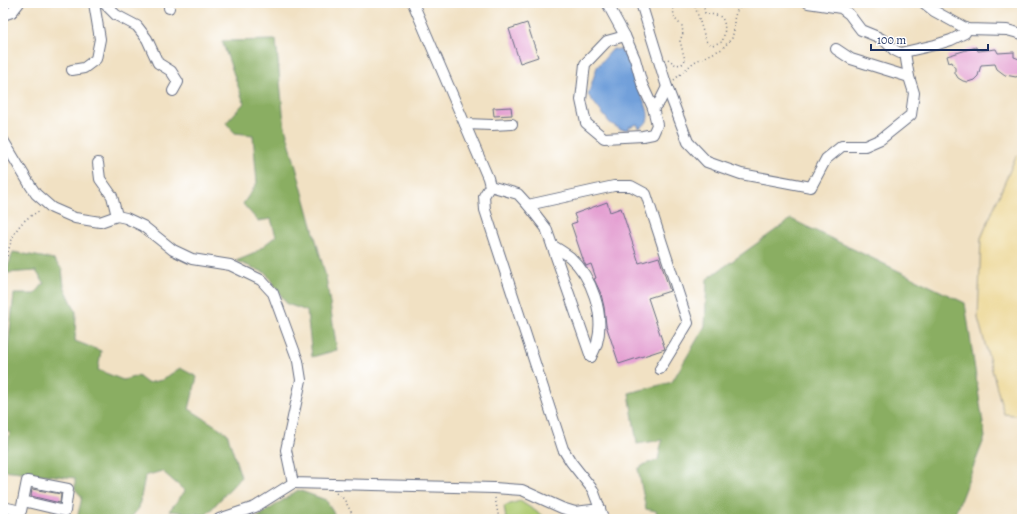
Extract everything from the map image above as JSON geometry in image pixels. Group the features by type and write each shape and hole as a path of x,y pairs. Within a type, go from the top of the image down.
{"street":[{"path":"3,15 12,12 19,3"},
{"path":"72,70 84,68 96,60 100,39 94,3"},
{"path":"104,3 116,15 136,26 140,30 147,39 158,63 171,71 178,82 173,91"},
{"path":"219,519 255,507 294,483 522,490 562,508 575,512 602,514 593,490 571,462 563,449 485,210 484,196 490,186 488,178 413,3"},
{"path":"607,3 625,36 635,59 642,84 657,125 652,134 643,136 604,138 586,124 581,100 585,64 607,41 625,36"},
{"path":"641,3 667,87 688,142 707,162 741,174 811,187 826,159 842,146 865,146 881,139 911,115 914,93 909,77 905,53"},
{"path":"808,3 841,8 849,14 861,30 885,42 900,53 905,53 951,40 964,33 967,29"},
{"path":"924,3 934,11 967,29 1007,30 1022,34"},
{"path":"836,49 851,59 909,77"},
{"path":"652,108 660,101 667,87"},
{"path":"465,124 512,124"},
{"path":"3,140 36,194 52,208 75,218 100,222 117,216 126,218 143,226 173,250 192,259 230,265 261,280 273,292 298,361 301,380 286,450 294,483"},
{"path":"98,163 100,179 112,196 117,216"},
{"path":"490,186 518,194 546,228 591,357 597,342 600,325 599,311 589,283 583,272 570,257 552,245"},
{"path":"528,205 614,186 631,186 646,194 688,323 660,369"},
{"path":"3,507 21,511 23,501 27,481 68,489 65,510 23,501"}],"path":[{"path":"667,58 676,66 682,64 685,60 680,41 683,33 682,26 676,19 674,3"},
{"path":"694,3 706,41 712,45 722,42 725,29 723,20 720,16 706,13 704,8 705,4 709,3"},
{"path":"667,87 694,62 722,49 732,38 736,12 744,3"},
{"path":"3,256 7,256 10,242 21,223 40,210 52,208"},
{"path":"323,484 344,499 355,519"},
{"path":"494,488 499,519"}],"green space":[{"path":"276,40 284,123 326,277 337,350 312,357 307,311 287,304 266,273 236,261 253,254 276,236 271,219 258,221 243,204 257,183 253,135 235,133 226,123 244,103 222,41"},
{"path":"791,219 965,303 985,437 953,519 658,519 656,511 646,509 638,469 645,464 658,460 662,440 637,444 629,393 672,382 705,326 707,279"},
{"path":"13,252 53,259 62,269 64,286 76,312 75,341 101,351 98,370 123,380 138,376 147,383 162,380 180,368 197,377 189,409 227,433 241,477 206,515 169,511 185,491 162,471 145,476 139,508 130,519 77,519 82,497 75,489 75,478 3,470 3,462 10,433 3,429 3,393 14,294 35,294 44,283 36,271 6,273"},
{"path":"298,490 326,500 337,519 255,519"},
{"path":"520,501 548,519 506,519 504,506"}],"sand":[{"path":"1022,154 1022,416 1004,414 978,318 981,238 1016,156"}],"water":[{"path":"613,49 621,50 634,68 637,87 645,103 648,115 645,125 639,128 637,124 629,127 629,130 620,129 610,123 588,95 597,67"}],"building":[{"path":"527,23 538,57 520,63 509,29"},
{"path":"976,47 978,51 996,49 998,53 1014,52 1014,57 1022,60 1022,74 1016,77 1005,75 997,69 995,64 981,65 978,76 974,80 968,82 963,81 958,78 952,62 949,63 947,56"},
{"path":"511,107 512,115 494,116 493,108"},
{"path":"607,202 610,212 621,208 639,263 659,257 670,291 648,298 665,349 619,364 606,325 601,294 594,279 596,278 591,264 586,266 584,262 571,224 577,222 574,214"},
{"path":"32,489 61,494 60,503 31,496"}]}
